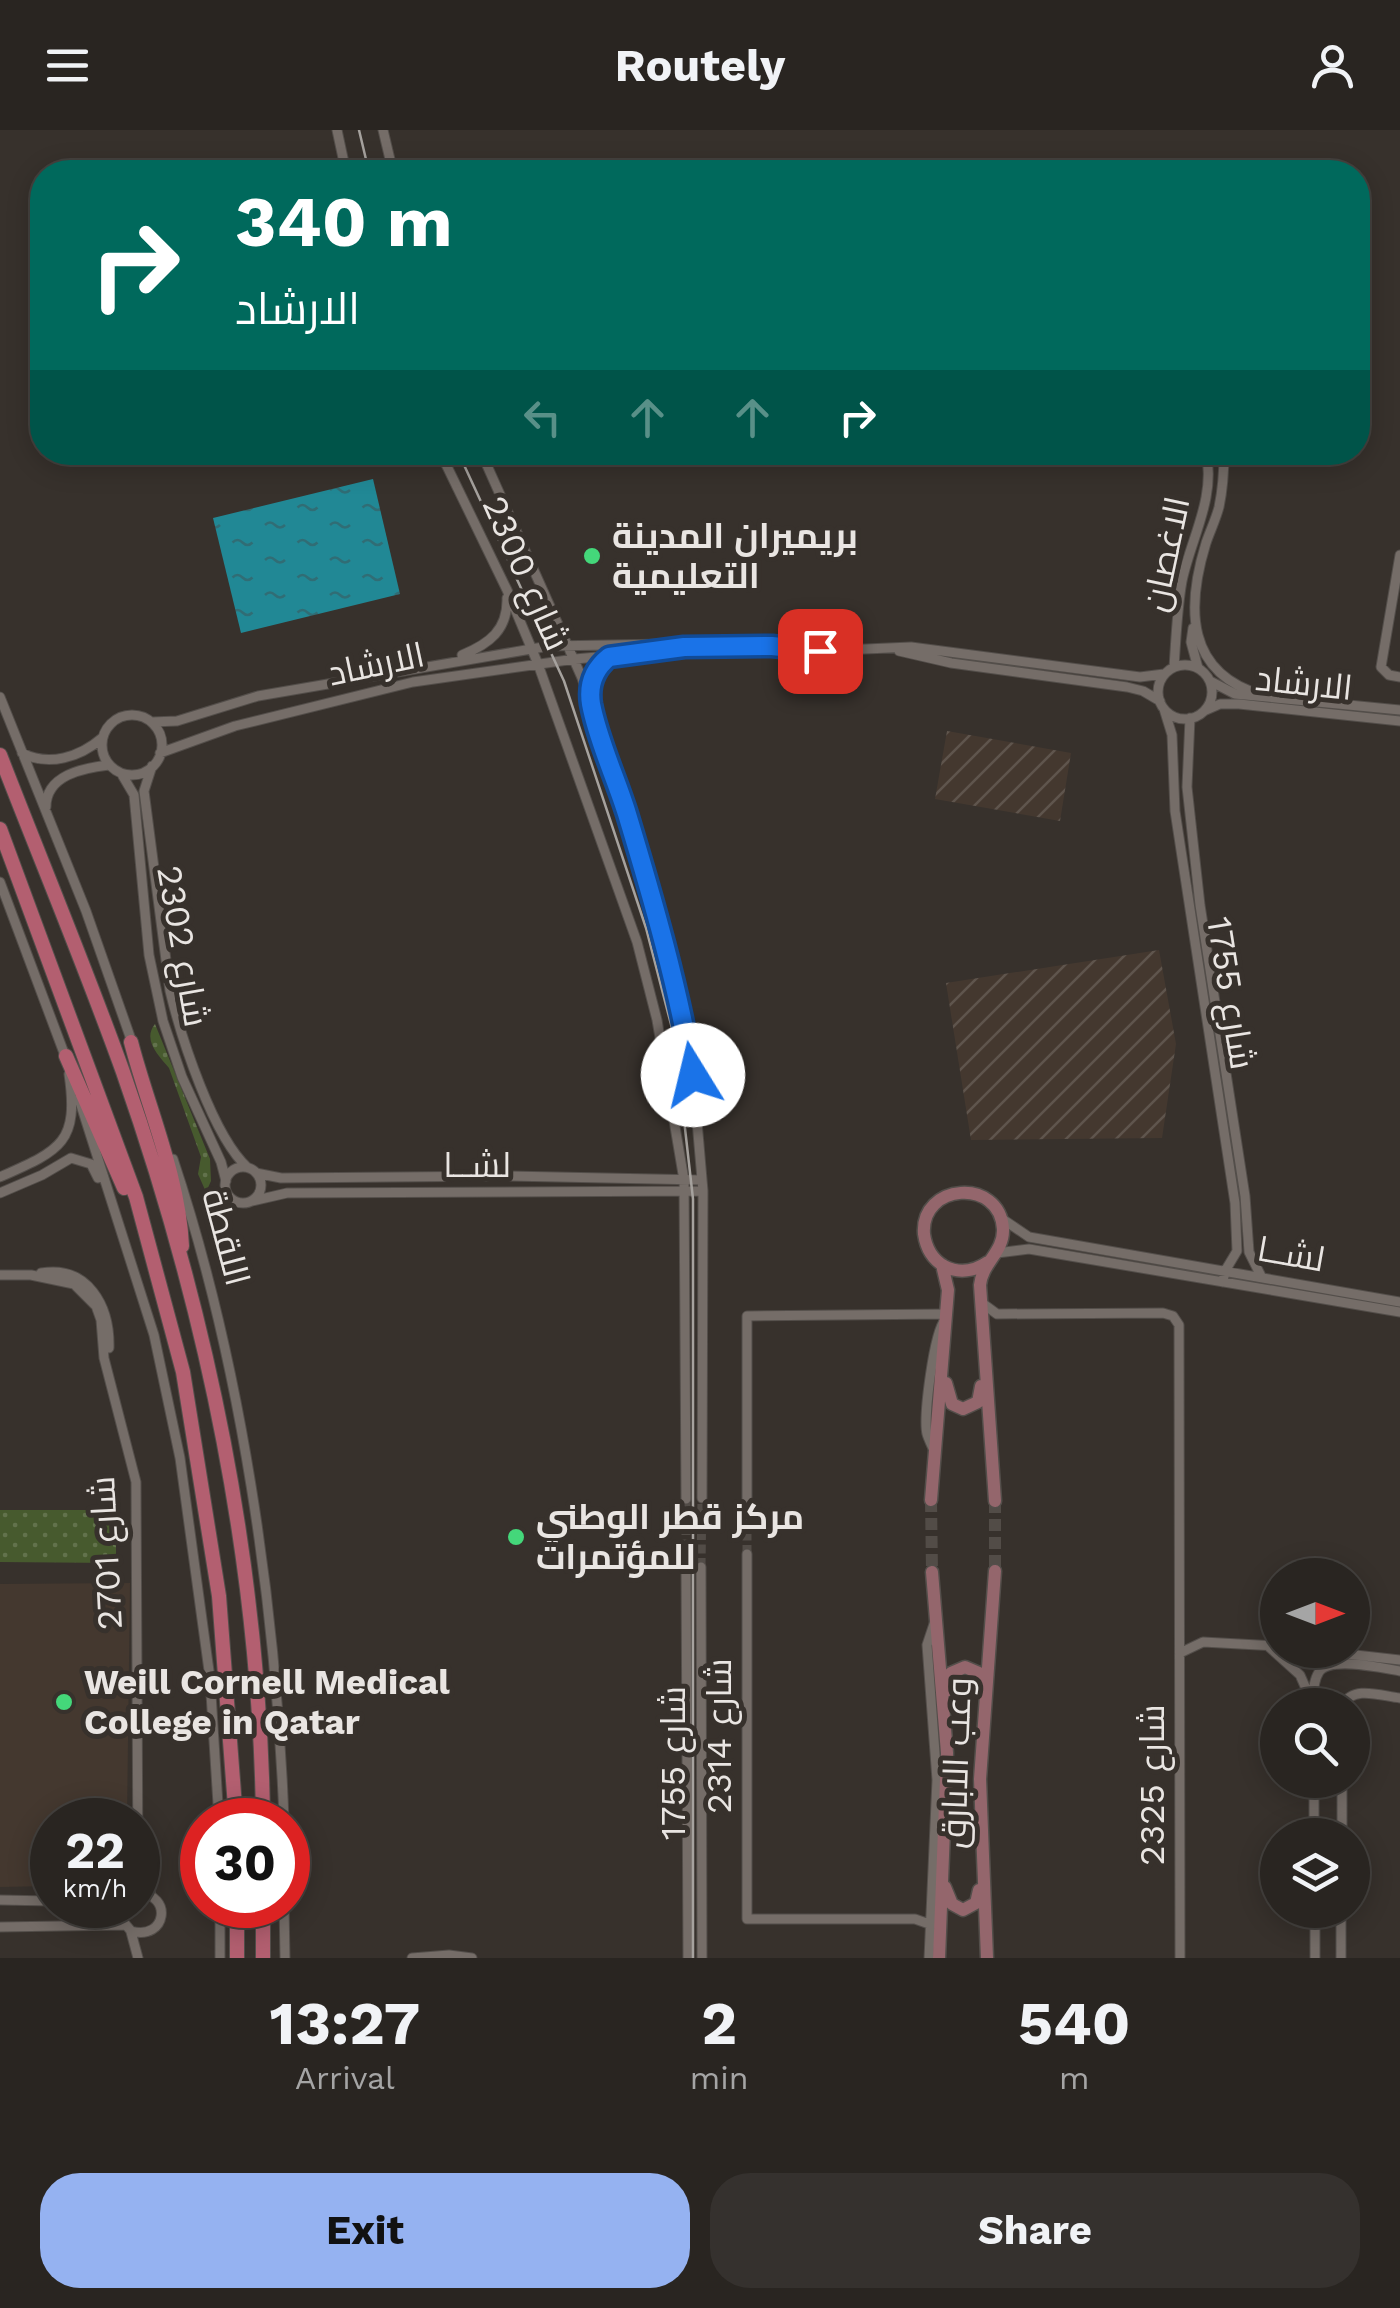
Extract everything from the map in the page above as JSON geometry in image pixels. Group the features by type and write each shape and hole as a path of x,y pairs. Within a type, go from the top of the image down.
{"main road":[{"name":"اللقطة","path":"0,755 123,1073 204,1346 238,1535 254,1668 261,1798"},
{"path":"0,829 145,1228 183,1372 210,1535 235,1798"},
{"path":"131,1042 182,1227 183,1266"},
{"path":"66,1056 119,1179 145,1228"},
{"path":"236,1958 237,1928"},
{"path":"263,1928 263,1958"}],"street":[{"path":"337,130 343,160"},
{"path":"382,130 390,160"},
{"name":"شارع 2300","path":"446,465 538,664 636,942 669,1085 684,1180"},
{"name":"شارع 2300","path":"486,465 575,659 628,816 684,1025 693,1075 703,1185"},
{"name":"الاغصان","path":"1174,667 1181,586 1203,515 1209,481 1207,465"},
{"name":"الاغصان","path":"1198,668 1191,642 1196,587 1218,511 1223,465"},
{"path":"1400,556 1380,667 1400,677"},
{"name":"الارشاد","path":"448,661 484,645 499,631 506,613 507,590"},
{"name":"الاغصان","path":"1195,615 1199,643 1214,667 1236,685 1262,695"},
{"name":"الارشاد","path":"152,722 177,721 258,696 531,647 772,646 820,651 928,648 1140,677 1164,674"},
{"name":"الارشاد","path":"160,753 211,733 413,682 684,647"},
{"name":"الارشاد","path":"887,648 951,662 1143,690 1162,705"},
{"path":"591,703 593,675 609,657"},
{"path":"1174,667 1198,668 1210,681 1212,697 1204,711 1190,718 1173,716 1162,705 1158,687 1164,674 1174,667"},
{"name":"الارشاد","path":"1210,681 1228,692 1400,710"},
{"name":"اللقطة","path":"0,697 86,911 179,1177 240,1426 271,1634 282,1798"},
{"name":"الارشاد","path":"1204,711 1220,704 1238,704 1400,722"},
{"name":"شارع 1755","path":"1162,705 1172,735 1175,811 1236,1203 1237,1251 1224,1276"},
{"path":"22,752 38,760 54,760 84,750 102,738 118,717 136,715 152,722 160,737 160,753 152,766 138,774 121,773 109,765 102,752 102,738"},
{"name":"شارع 1755","path":"1190,718 1186,787 1200,905 1245,1196 1250,1252 1260,1276"},
{"path":"46,814 46,798 57,781 75,772 109,765"},
{"name":"شارع 2302","path":"152,766 144,792 170,991 212,1111 235,1155 252,1170"},
{"name":"شارع 2302","path":"121,773 135,802 149,956 163,1020 182,1077 218,1153 226,1180"},
{"path":"0,882 66,1056 154,1334 180,1458 210,1678 218,1798"},
{"path":"0,1177 54,1148 70,1130 74,1107 66,1056"},
{"path":"669,1085 678,1090 686,1088 693,1075"},
{"path":"0,1193 42,1175 66,1159 85,1160 95,1171 120,1231"},
{"path":"252,1170 261,1188 252,1201 242,1204 232,1200 226,1191 226,1180 232,1171 252,1170"},
{"name":"لشــا","path":"252,1170 281,1178 522,1176 684,1180 703,1185"},
{"path":"684,1180 686,1498"},
{"path":"702,1498 703,1185"},
{"name":"لشــا","path":"252,1201 286,1193 683,1193 703,1185"},
{"path":"934,1451 927,1430 948,1290 942,1265 930,1252 924,1226 942,1197 959,1192 977,1194 992,1203 1001,1218 1003,1236 981,1278 980,1301 995,1501"},
{"name":"لشــا","path":"1001,1218 1029,1236 1400,1312"},
{"name":"لشــا","path":"992,1258 1029,1249 1224,1276 1260,1276 1400,1302"},
{"path":"942,1265 966,1271 992,1258"},
{"name":"شارع 2701","path":"0,1274 48,1271 80,1278 100,1300 110,1327 109,1380 136,1482 139,1798"},
{"path":"980,1301 998,1314"},
{"path":"984,1328 988,1319 998,1314 1163,1313 1178,1321 1180,1653 1204,1642 1260,1645"},
{"path":"747,1522 747,1316 923,1314 944,1320"},
{"path":"931,1500 944,1320"},
{"path":"943,1356 949,1400 955,1407 966,1409 980,1399 984,1354"},
{"name":"شارع 2314","path":"747,1554 747,1919 915,1919"},
{"name":"شارع 1755","path":"702,1567 702,1958"},
{"name":"شارع 1755","path":"686,1568 688,1958"},
{"name":"وعب الابارق","path":"986,1958 980,1779 996,1570"},
{"name":"وعب الابارق","path":"932,1572 946,1737 939,1958"},
{"path":"930,1958 936,1766 928,1638 934,1624"},
{"name":"شارع 2325","path":"1180,1653 1180,1958"},
{"path":"1370,1657 1400,1660"},
{"path":"1315,1688 1318,1674 1326,1666 1400,1670"},
{"path":"946,1737 946,1681 953,1671 965,1667 979,1673 985,1704"},
{"path":"1370,1695 1400,1698"},
{"path":"935,1842 945,1822"},
{"path":"943,1880 952,1904 963,1910 976,1902 983,1878"},
{"path":"0,1900 30,1901"},
{"path":"915,1919 932,1907"},
{"path":"915,1919 932,1925"},
{"path":"0,1927 30,1927"},
{"path":"128,1928 150,1932 138,1957 128,1928"},
{"name":"شارع 2701","path":"150,1932 154,1928"},
{"path":"220,1928 220,1958"},
{"path":"284,1928 284,1958"},
{"path":"1314,1928 1315,1958"},
{"path":"1341,1958 1342,1928"},
{"path":"412,1958 449,1954 472,1958"}],"shaded area":[{"path":"947,731 1071,753 1060,821 935,799"},
{"path":"1159,950 1176,1044 1162,1138 971,1140 946,983"},
{"name":"Weill Cornell Medical College in Qatar","path":"130,1583 127,1798 30,1798 30,1886 0,1887 0,1584"}],"green space":[{"path":"155,1024 210,1159 211,1181 206,1192 198,1174 201,1157 169,1068 151,1042"},
{"path":"0,1510 116,1510 116,1563 0,1562"}],"water":[{"path":"373,479 400,594 241,633 213,518"}],"tunnel":[{"path":"701,1567 702,1498"},
{"path":"686,1499 686,1568"},
{"path":"931,1500 932,1572"},
{"path":"995,1501 995,1571"},
{"path":"747,1522 747,1554"}],"tram line":[{"path":"359,130 366,160"},
{"path":"464,465 564,681 646,928 675,1040 693,1199 693,1958"}],"place":[{"name":"بريميران المدينة التعليمية","path":"592,556"},
{"name":"مركز قطر الوطني للمؤتمرات","path":"516,1537"},
{"name":"Weill Cornell Medical College in Qatar","path":"64,1702"}],"route":[{"path":"693,1075 668,958 591,703 593,675 609,657 684,647 772,646 820,651"}]}
